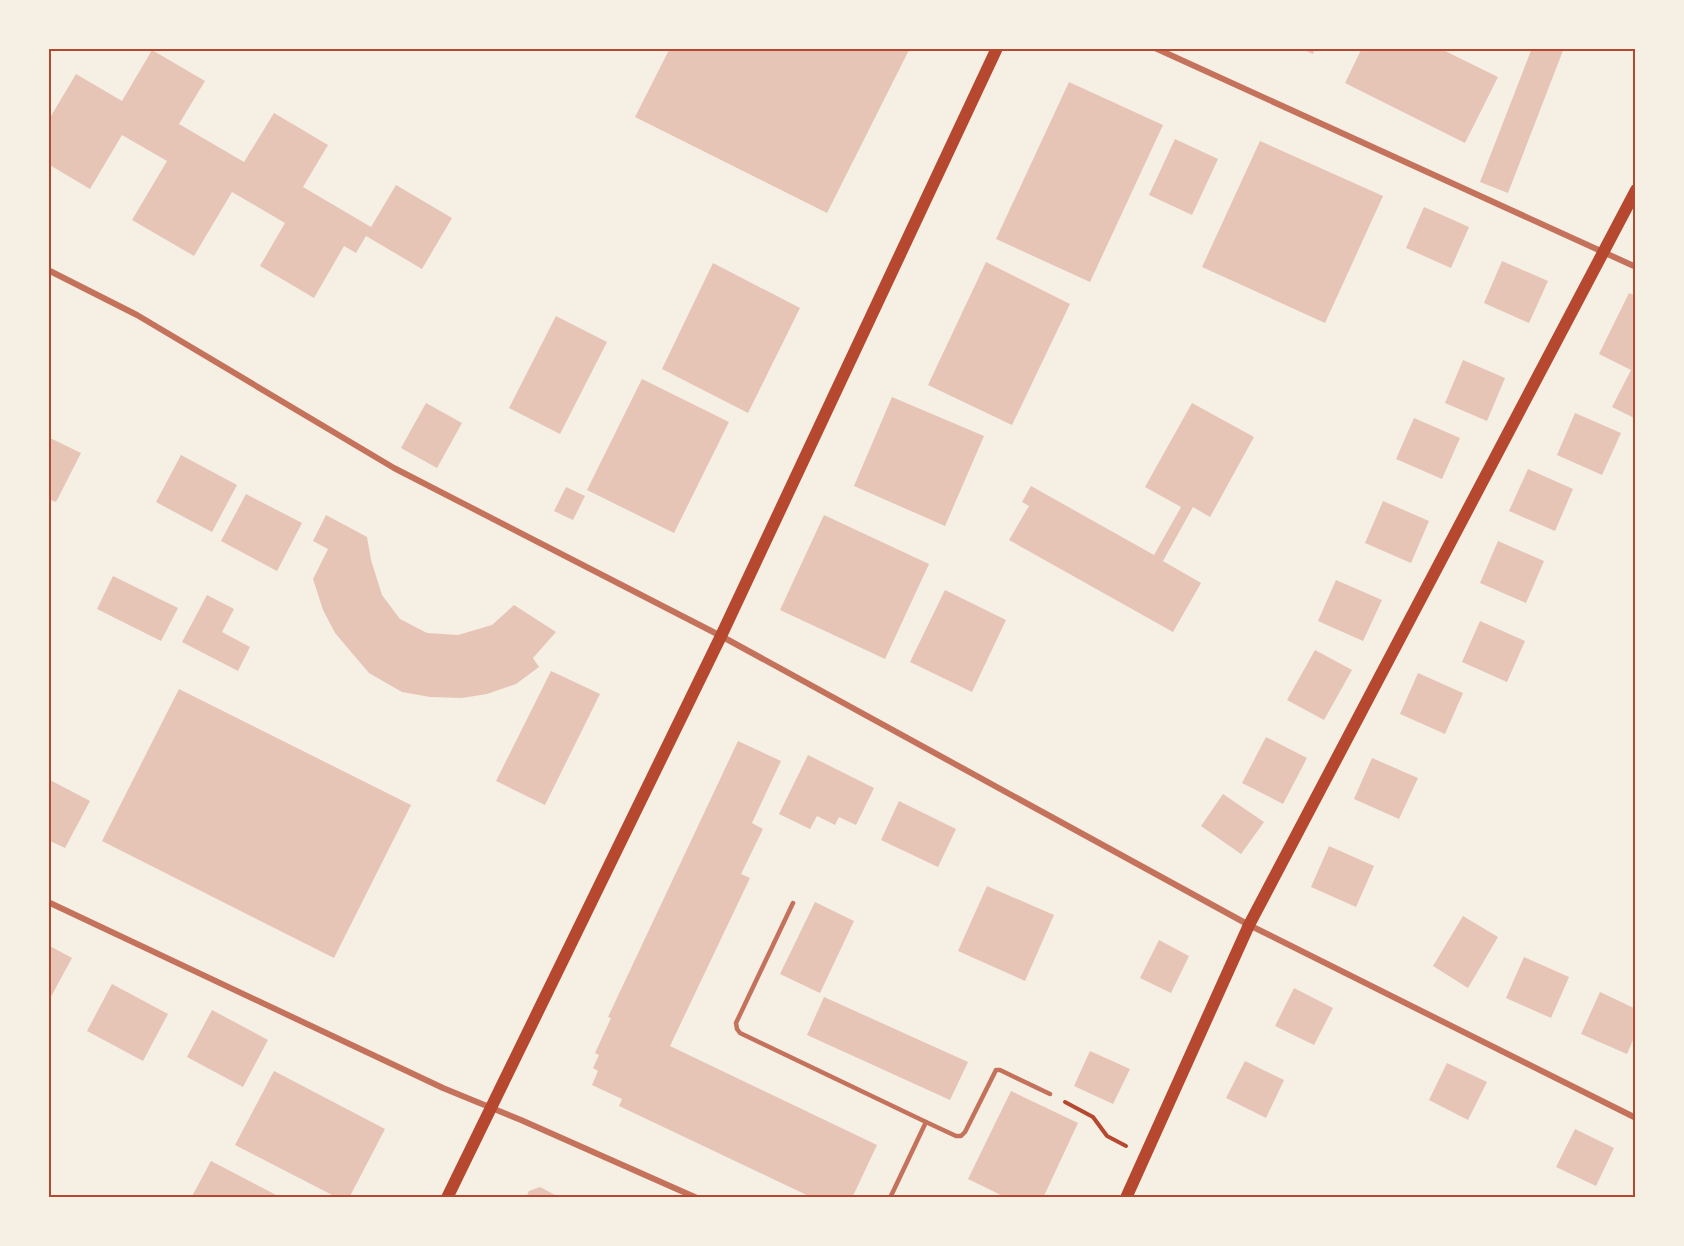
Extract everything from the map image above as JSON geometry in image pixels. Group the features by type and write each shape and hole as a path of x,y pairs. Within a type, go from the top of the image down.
{"main road":[{"path":"447,1198 721,636 997,48"},
{"path":"1126,1198 1249,925 1636,190"}],"street":[{"path":"1155,48 1636,267"},
{"path":"48,270 137,315 394,468 721,636 1249,925 1636,1118"},
{"path":"48,902 432,1083 698,1198"}],"lane":[{"path":"793,903 736,1023 740,1033 956,1136 961,1136 965,1132 996,1070 1050,1094"},
{"path":"890,1198 926,1122"}],"path":[{"path":"1050,1094 1093,1117 1107,1136 1115,1142 1146,1154"}],"building":[{"path":"670,48 910,48 827,213 635,117"},
{"path":"1300,48 1315,48 1313,54"},
{"path":"1362,48 1439,48 1498,77 1465,143 1345,83"},
{"path":"1532,48 1564,48 1508,193 1480,182"},
{"path":"152,50 205,81 179,124 244,162 274,113 328,145 303,187 371,227 396,185 452,218 422,269 366,236 356,253 344,246 314,298 260,266 285,223 232,192 194,256 132,220 167,161 122,135 90,189 48,164 48,121 76,74 122,101"},
{"path":"1069,82 1163,125 1090,282 996,239"},
{"path":"1175,139 1218,159 1192,215 1149,195"},
{"path":"1260,141 1383,196 1325,323 1202,267"},
{"path":"1424,207 1469,227 1451,268 1406,248"},
{"path":"1502,261 1548,281 1529,323 1484,303"},
{"path":"986,262 1070,304 1012,425 928,385"},
{"path":"713,263 800,308 748,413 662,369"},
{"path":"1629,293 1636,296 1636,419 1612,407 1631,370 1599,354"},
{"path":"556,316 607,342 560,434 509,408"},
{"path":"1463,360 1505,378 1487,421 1445,403"},
{"path":"642,379 729,422 674,533 587,490"},
{"path":"892,397 984,436 945,526 854,486"},
{"path":"426,403 462,423 437,468 401,448"},
{"path":"1192,403 1254,437 1210,517 1193,507 1163,561 1201,583 1173,632 1009,540 1029,506 1022,502 1031,486 1154,555 1181,507 1145,487"},
{"path":"1575,413 1621,433 1602,475 1557,455"},
{"path":"1414,418 1460,438 1442,479 1396,459"},
{"path":"48,437 81,453 56,502 48,499"},
{"path":"181,455 237,485 212,532 156,502"},
{"path":"1528,469 1573,489 1555,531 1509,511"},
{"path":"566,487 585,496 573,520 554,511"},
{"path":"246,494 302,523 277,571 221,541"},
{"path":"1383,501 1429,521 1411,563 1365,543"},
{"path":"326,515 367,537 371,560 382,595 400,619 427,633 458,635 492,625 514,605 556,632 533,658 539,667 516,684 487,694 462,698 430,697 402,692 369,673 335,633 323,610 313,579 328,549 313,541"},
{"path":"824,515 929,564 885,659 780,610"},
{"path":"1498,541 1544,561 1526,603 1480,583"},
{"path":"113,576 178,608 161,641 97,609"},
{"path":"1336,580 1382,600 1363,641 1318,621"},
{"path":"945,590 1006,620 972,692 910,662"},
{"path":"207,595 234,609 222,632 250,647 238,671 182,642"},
{"path":"1480,621 1525,641 1507,682 1462,662"},
{"path":"1315,650 1352,670 1324,720 1287,700"},
{"path":"551,671 600,694 545,805 496,781"},
{"path":"1418,673 1463,693 1445,734 1400,714"},
{"path":"179,689 411,805 334,958 102,841"},
{"path":"1266,737 1307,758 1283,804 1242,783"},
{"path":"738,741 781,761 752,823 763,829 741,874 750,878 670,1046 877,1145 852,1198 813,1198 619,1106 622,1099 592,1085 598,1071 593,1068 599,1055 595,1053 611,1018 608,1017"},
{"path":"808,755 874,788 856,825 839,817 835,825 817,816 810,829 779,814"},
{"path":"1372,758 1418,778 1399,819 1354,799"},
{"path":"48,779 90,801 65,848 48,840"},
{"path":"1223,794 1264,822 1241,854 1201,826"},
{"path":"899,801 956,829 938,867 881,840"},
{"path":"1329,846 1374,866 1356,907 1311,887"},
{"path":"987,886 1054,915 1025,981 958,951"},
{"path":"815,902 854,921 820,993 780,974"},
{"path":"1463,916 1498,937 1468,988 1433,966"},
{"path":"1159,940 1189,956 1171,993 1140,978"},
{"path":"48,945 72,958 48,1002"},
{"path":"1524,957 1569,977 1551,1018 1506,998"},
{"path":"112,984 168,1014 143,1061 87,1031"},
{"path":"1294,988 1333,1008 1314,1045 1275,1026"},
{"path":"1600,992 1636,1009 1636,1033 1627,1054 1581,1034"},
{"path":"824,997 968,1062 950,1100 807,1035"},
{"path":"212,1010 268,1040 243,1087 187,1057"},
{"path":"1090,1051 1130,1069 1113,1104 1074,1086"},
{"path":"1245,1061 1284,1080 1266,1118 1226,1098"},
{"path":"1447,1063 1487,1082 1468,1120 1429,1100"},
{"path":"274,1071 385,1129 349,1198 338,1198 235,1145"},
{"path":"1011,1091 1078,1123 1043,1198 1007,1198 968,1179"},
{"path":"1575,1129 1614,1148 1596,1186 1556,1167"},
{"path":"211,1161 282,1198 191,1198"},
{"path":"540,1187 557,1196 556,1198 526,1198 529,1191"}]}
